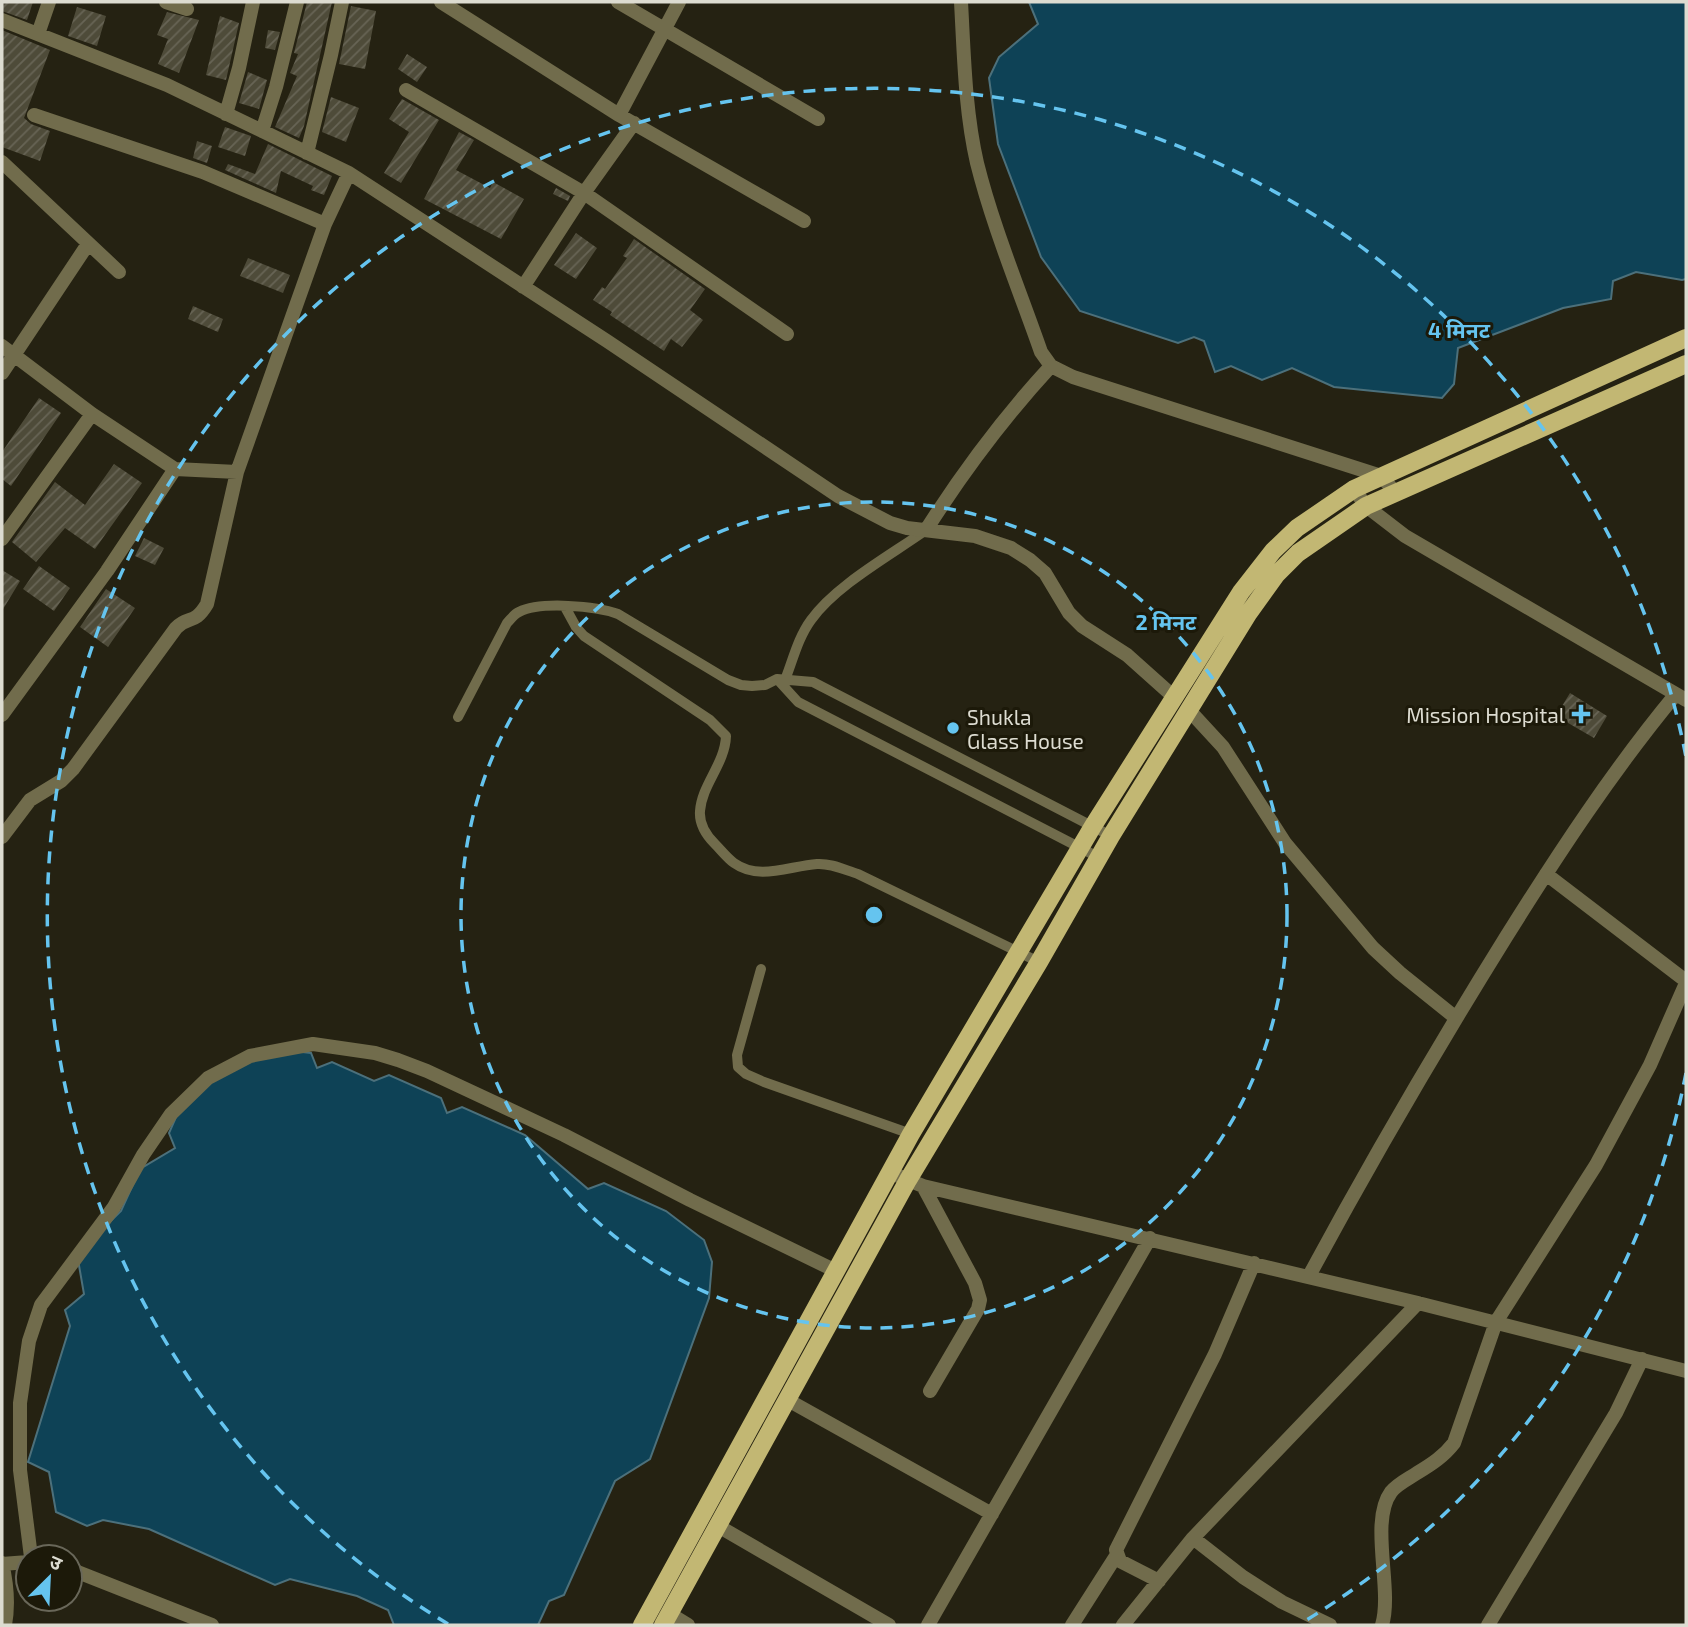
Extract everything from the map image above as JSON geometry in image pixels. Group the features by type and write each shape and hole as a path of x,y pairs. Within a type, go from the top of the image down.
{"main road":[{"path":"642,1625 889,1172 1018,951 1174,697 1241,592 1273,551 1297,528 1354,489 1381,475 1686,338"},
{"path":"666,1620 786,1399 916,1183 1098,857 1188,709 1276,575 1321,535 1366,506 1686,364"}],"street":[{"path":"38,34 49,2"},
{"path":"166,2 187,9"},
{"path":"226,114 253,2"},
{"path":"262,131 297,2"},
{"path":"307,153 342,2"},
{"path":"442,2 619,115 804,221"},
{"path":"618,2 818,119"},
{"path":"619,115 679,2"},
{"path":"961,2 968,101 977,160 991,215 1041,352 1051,366 1073,377 1381,475 1395,492"},
{"path":"2,20 167,85 349,173 838,496 890,523 995,541 1030,559 1045,573 1069,613 1082,626 1126,654 1174,697"},
{"path":"407,90 584,193 787,334"},
{"path":"34,115 203,172 325,224"},
{"path":"523,287 584,193 634,123"},
{"path":"2,162 119,272"},
{"path":"2,837 30,800 61,781 73,769 176,628 181,623 200,616 207,604 237,471 258,419 288,325 325,224 349,173"},
{"path":"2,373 88,244"},
{"path":"2,346 92,414 175,469 237,471"},
{"path":"926,530 1019,401 1051,366"},
{"path":"2,539 92,414"},
{"path":"2,715 107,571 175,469"},
{"path":"1309,1276 1361,1180 1456,1017 1546,874 1648,727 1681,697 1405,536 1366,506 1354,489"},
{"path":"1188,709 1223,747 1296,857 1373,948 1456,1017"},
{"path":"1382,1625 1385,1602 1382,1522 1391,1492 1444,1455 1454,1443 1496,1322 1596,1165 1650,1065 1686,982 1546,874"},
{"path":"1677,1004 1686,1017"},
{"path":"29,1543 20,1470 20,1403 29,1341 41,1305 114,1207 143,1155 171,1114 208,1077 250,1056 313,1044 375,1053 398,1060 564,1135 836,1271"},
{"path":"889,1172 916,1183 1309,1276 1686,1371"},
{"path":"916,1183 975,1283 981,1300 930,1391"},
{"path":"928,1625 1150,1238"},
{"path":"1072,1625 1116,1556 1118,1544 1215,1354 1254,1263"},
{"path":"1123,1625 1194,1538 1418,1303"},
{"path":"1488,1625 1616,1413 1642,1359"},
{"path":"786,1399 992,1514"},
{"path":"718,1526 888,1625"},
{"path":"1194,1538 1243,1577 1282,1602 1330,1625"},
{"path":"1116,1556 1125,1564 1159,1581"},
{"path":"2,1564 8,1590 5,1625"},
{"path":"84,1575 212,1625"},
{"path":"666,1620 688,1625"}],"lane":[{"path":"782,681 810,621 828,601 926,530"},
{"path":"458,717 507,623 514,615 531,608 585,606 618,614 728,680 741,685 765,685 782,681 813,682 1111,836"},
{"path":"565,607 584,636 710,720 726,736 722,759 703,797 700,822 708,837 733,863 749,870 767,872 818,864 832,865 858,874 1039,962"},
{"path":"782,681 798,702 1098,857"},
{"path":"761,969 737,1055 738,1067 764,1082 911,1134"}],"water":[{"path":"1029,2 1686,2 1686,279 1636,272 1613,281 1611,299 1563,308 1458,348 1454,384 1442,398 1334,387 1292,368 1262,380 1231,366 1215,372 1204,341 1194,337 1178,343 1080,311 1041,257 998,144 989,78 999,57 1038,24"},
{"path":"275,1049 311,1053 317,1068 332,1062 374,1081 389,1075 441,1098 447,1113 462,1107 525,1135 588,1189 604,1183 666,1211 704,1240 712,1262 709,1298 650,1459 615,1481 564,1595 549,1601 538,1625 394,1625 388,1610 357,1596 290,1579 275,1585 149,1529 103,1520 87,1526 56,1512 49,1472 28,1462 70,1326 65,1310 84,1294 77,1254 121,1211 140,1169 175,1148 169,1133 183,1101 222,1069"}],"building":[{"path":"2,2 33,2 27,20 2,11"},
{"path":"307,2 332,2 299,138 275,127 297,76 290,73 298,54 294,53"},
{"path":"351,6 376,11 365,69 339,64"},
{"path":"77,7 106,16 97,46 68,36"},
{"path":"167,12 199,20 179,73 158,64 168,39 157,35"},
{"path":"220,16 239,23 226,80 206,75"},
{"path":"2,30 50,50 24,118 31,124 50,131 40,161 2,147"},
{"path":"268,30 280,32 275,50 265,48"},
{"path":"407,54 427,67 417,82 398,69"},
{"path":"248,72 267,80 259,109 239,103"},
{"path":"331,97 359,108 346,142 322,132"},
{"path":"402,99 439,120 401,183 384,173 409,132 389,119"},
{"path":"225,127 251,136 245,156 218,147"},
{"path":"459,132 474,140 456,170 490,188 493,182 524,199 501,239 424,199"},
{"path":"197,141 212,146 207,163 193,158"},
{"path":"268,144 332,176 324,195 311,190 313,186 281,171 276,193 225,170 228,164 255,174"},
{"path":"556,188 570,196 568,201 553,194"},
{"path":"576,233 597,248 576,279 554,265"},
{"path":"634,239 705,289 690,310 703,320 682,347 671,339 664,351 610,315 612,312 593,300 602,287 605,289 627,258 623,256"},
{"path":"248,258 290,275 283,293 240,276"},
{"path":"193,306 223,319 218,332 188,319"},
{"path":"39,398 61,413 11,486 2,479 2,452"},
{"path":"114,464 142,483 95,549 65,528 36,562 12,542 55,482 85,505"},
{"path":"144,538 164,548 155,565 135,556"},
{"path":"39,566 70,588 54,611 23,589"},
{"path":"2,570 20,581 2,611"},
{"path":"106,589 135,608 108,647 80,627"},
{"path":"1570,693 1607,716 1594,738 1556,716"}],"place":[{"name":"Mission Hospital","path":"1581,714"},
{"name":"Shukla Glass House","path":"953,728"}]}
